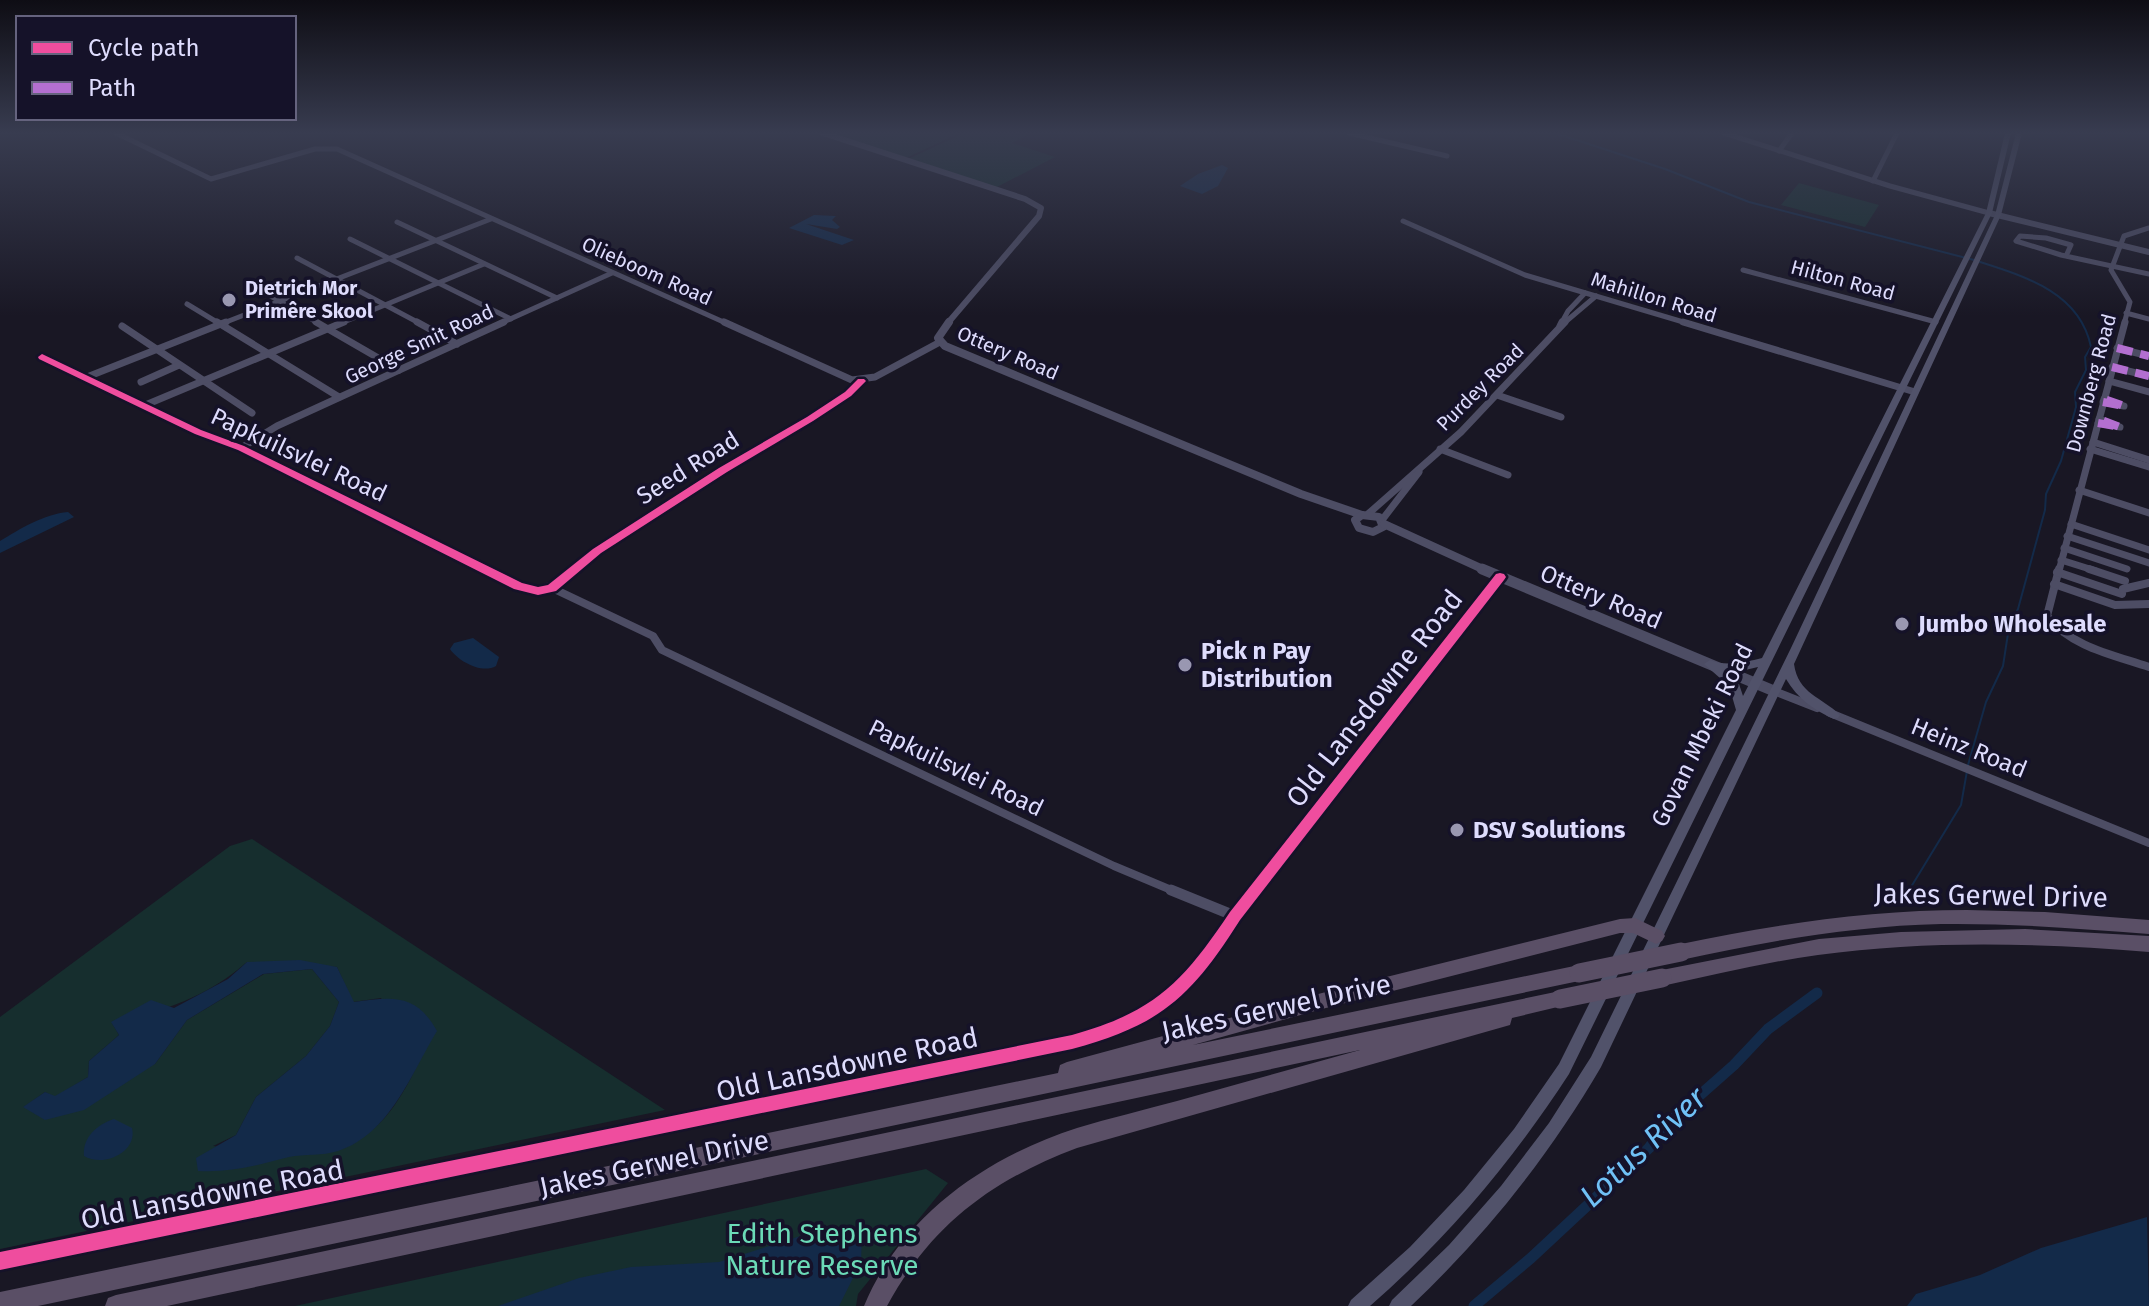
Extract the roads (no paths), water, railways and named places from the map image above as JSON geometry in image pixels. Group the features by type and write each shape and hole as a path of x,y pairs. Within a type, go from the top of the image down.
{"highway":[{"name":"Jakes Gerwel Drive","path":"0,1303 1579,973 1808,928 1927,918 2016,918 2149,927"},
{"path":"944,1106 1322,1001 1520,950 1635,925 1656,936"},
{"name":"Jakes Gerwel Drive","path":"116,1306 1816,947 1880,940 2091,939 2149,944"},
{"path":"875,1306 888,1279 928,1226 971,1189 1022,1159 1077,1138 1490,1024 1554,1001"}],"main road":[{"name":"Govan Mbeki Road","path":"1994,213 1997,194"},
{"name":"Govan Mbeki Road","path":"1398,1306 1477,1226 1556,1127 1596,1062 1915,392 2000,194"},
{"name":"Govan Mbeki Road","path":"1357,1306 1468,1200 1531,1119 1564,1069 1902,388 1972,259"},
{"path":"1712,666 1741,667 1766,661"},
{"path":"1788,663 1790,677 1797,688 1834,715"},
{"path":"1712,666 1733,682 1741,708"}],"street":[{"name":"Olieboom Road","path":"435,194 834,374 861,381"},
{"name":"Ottery Road","path":"1010,194 1041,208 1039,216 943,329 938,338 940,342 1301,494 1363,530 1381,525"},
{"path":"1922,194 2149,252"},
{"path":"87,377 491,219"},
{"name":"Mahillon Road","path":"1403,221 1516,272 1915,392"},
{"path":"397,222 557,298"},
{"path":"2112,265 2124,236 2149,228"},
{"path":"2066,256 2071,245 2067,243 2039,236 2020,236 2016,241 2025,246 2066,256 2149,274"},
{"path":"350,239 511,319"},
{"path":"297,258 457,344"},
{"path":"143,406 484,264"},
{"name":"Downberg Road","path":"2112,265 2113,275 2130,297 2047,616 2054,627 2072,638 2149,667"},
{"name":"Hilton Road","path":"1743,270 1936,322"},
{"name":"George Smit Road","path":"241,448 263,433 339,397 612,273"},
{"path":"246,282 399,370"},
{"name":"Purdey Road","path":"1560,327 1568,311 1585,293"},
{"name":"Purdey Road","path":"1365,514 1421,468 1497,395 1560,327 1596,296"},
{"path":"187,304 339,397"},
{"path":"2126,313 2149,319"},
{"path":"122,326 252,413"},
{"path":"861,381 875,377 940,342"},
{"path":"2117,347 2149,355"},
{"name":"Papkuilsvlei Road","path":"42,357 143,406 241,448 518,586 538,591"},
{"path":"141,382 179,365"},
{"path":"2113,365 2149,374"},
{"name":"Seed Road","path":"538,591 552,588 612,541 810,419 848,394 861,381"},
{"path":"2109,381 2149,392"},
{"path":"1497,395 1561,417"},
{"path":"2092,446 2149,460"},
{"path":"2092,446 2149,467"},
{"path":"1440,449 1508,475"},
{"name":"Purdey Road","path":"1381,525 1421,468"},
{"path":"2079,490 2149,513"},
{"name":"Ottery Road","path":"1301,494 1365,514 1381,525 1433,549 1774,691"},
{"path":"1355,523 1356,518 1365,514"},
{"path":"2071,524 2149,550"},
{"path":"2067,536 2149,563"},
{"path":"2064,548 2127,569"},
{"path":"2123,605 2123,588 2130,557"},
{"path":"2061,560 2123,588"},
{"path":"2057,572 2123,588 2149,583"},
{"name":"Old Lansdowne Road","path":"0,1261 1096,1037 1146,1015 1175,995 1199,972 1235,916 1500,577"},
{"path":"2054,584 2115,605 2149,604"},
{"name":"Papkuilsvlei Road","path":"552,588 653,636 662,650 1114,866 1235,916"},
{"name":"Heinz Road","path":"1774,691 2149,843"}],"water":[{"path":"814,215 836,216 832,220 840,227 806,224 854,240 842,245 789,228"},
{"path":"68,512 74,517 0,553 0,541 41,519"},
{"path":"473,638 499,657 496,666 484,669 471,665 450,649 454,643"},
{"path":"300,960 337,967 354,1002 391,999 412,1004 421,1010 437,1031 397,1101 372,1131 356,1143 332,1153 289,1157 233,1170 198,1171 196,1158 236,1135 256,1097 306,1056 330,1026 339,1002 312,969 263,974 187,1020 155,1064 84,1110 45,1120 23,1107 45,1092 55,1096 88,1077 89,1061 119,1035 111,1022 151,1000 174,1008 228,979 247,962"},
{"path":"114,1119 132,1128 130,1144 109,1159 84,1156 92,1132"},
{"path":"2147,1217 2149,1306 1907,1306 1916,1294 1980,1275 2041,1248"},
{"path":"832,1226 862,1234 861,1262 839,1306 498,1306 579,1278 631,1267 719,1262"}],"waterway":[{"path":"1729,194 1749,202 1974,260"},
{"path":"1968,765 1986,702 2003,666 2009,627 2018,609 2045,510 2046,494 2061,461 2076,407 2075,392 2086,370 2085,357 2091,347 2085,328 2063,300 2033,281 1980,262"},
{"path":"1911,887 1961,805 1967,771"},
{"name":"Lotus River","path":"1474,1306 1531,1258 1649,1148 1665,1126 1734,1065 1768,1029 1817,993"}],"place":[{"name":"Dietrich Mor Primêre Skool","path":"229,300"},
{"name":"Jumbo Wholesale","path":"1902,624"},
{"name":"Pick n Pay Distribution","path":"1185,665"},
{"name":"DSV Solutions","path":"1457,830"}],"park label":[{"name":"Edith Stephens Nature Reserve","path":"822,1249"}]}
